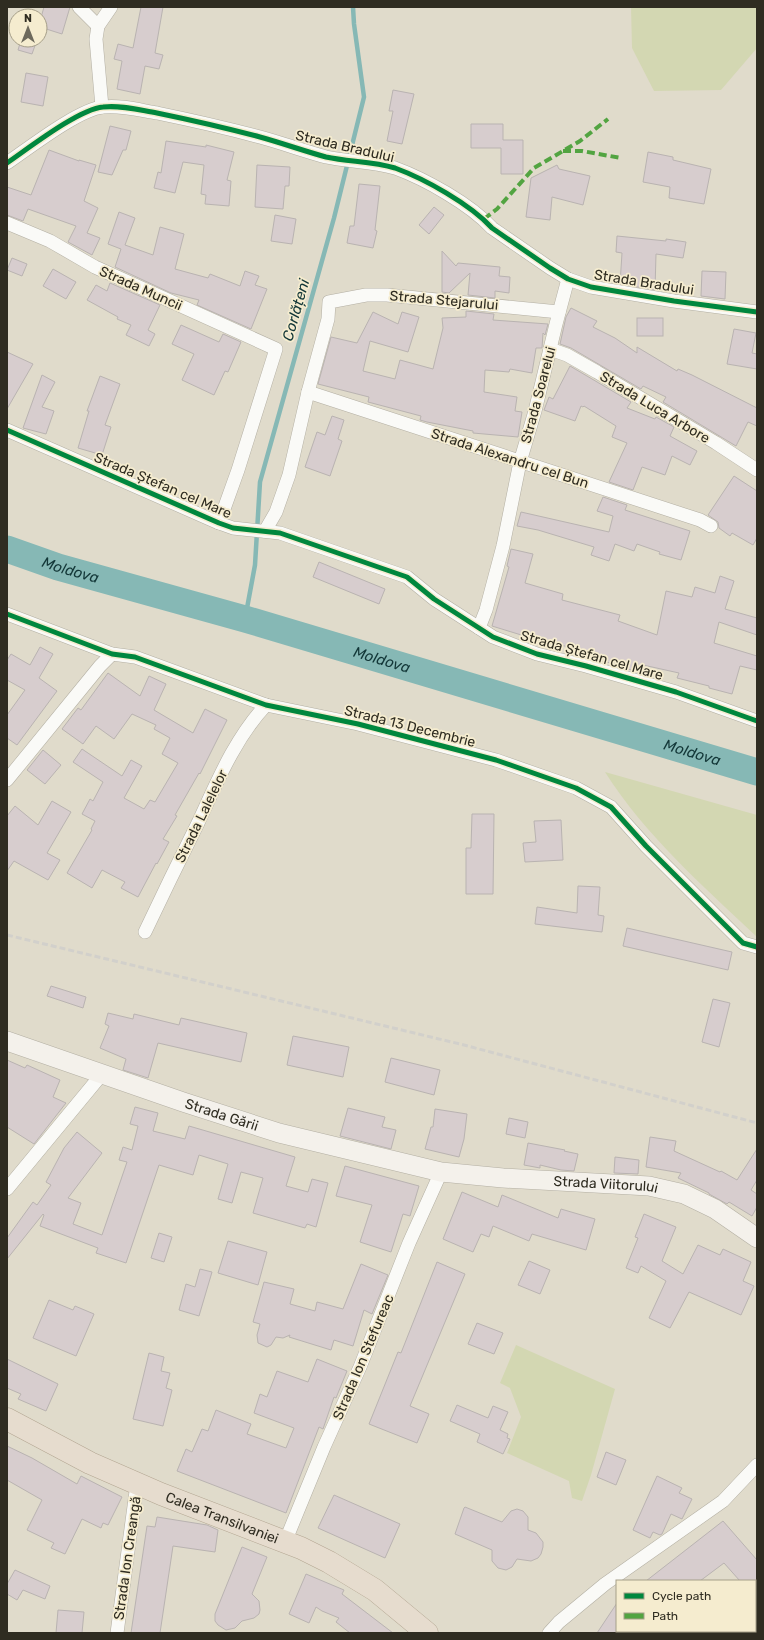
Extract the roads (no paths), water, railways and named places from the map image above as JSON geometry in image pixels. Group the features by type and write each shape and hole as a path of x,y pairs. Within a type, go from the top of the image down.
{"highway":[{"name":"Calea Transilvaniei","path":"7,1419 90,1463 137,1484 301,1548 329,1562 375,1590 427,1633"}],"street":[{"path":"79,7 98,26"},
{"path":"102,107 96,38 98,26 111,7"},
{"name":"Strada Bradului","path":"7,163 81,114 102,107 129,108 180,118 259,137 327,157 360,160 395,168 435,187 465,205 484,219 492,228 534,258 568,278 591,287 674,301 757,312"},
{"name":"Strada Muncii","path":"7,223 50,241 95,267 276,349 238,470 219,523"},
{"name":"Strada Soarelui","path":"479,628 486,610 501,553 520,462 535,411 568,278"},
{"name":"Strada Stejarului","path":"308,392 328,319 329,302 366,295 387,295 559,312"},
{"name":"Strada Luca Arbore","path":"550,349 567,354 716,443 757,470"},
{"path":"265,531 276,512 289,474 308,392"},
{"name":"Strada Alexandru cel Bun","path":"308,392 700,520 711,526"},
{"name":"Strada Ștefan cel Mare","path":"7,430 219,523 233,528 265,531 286,535 407,577 434,599 493,637 537,654 586,666 676,692 757,721"},
{"name":"Strada 13 Decembrie","path":"7,614 112,654 135,657 266,705 358,724 496,760 576,788 611,807 646,846 743,943 757,947"},
{"path":"7,780 100,666 112,654"},
{"name":"Strada Lalelelor","path":"145,932 240,737 251,721 266,705"},
{"name":"Strada Gării","path":"7,1041 279,1133 441,1172"},
{"path":"7,1189 102,1074"},
{"name":"Strada Viitorului","path":"441,1172 503,1178 649,1186 684,1194 715,1209 757,1238"},
{"name":"Strada Ion Stefureac","path":"285,1542 324,1447 360,1367 409,1242 441,1172"},
{"path":"549,1633 559,1622 605,1584 723,1501 757,1465"},
{"name":"Strada Ion Creangă","path":"117,1633 137,1484"}],"waterway":[{"name":"Corlățeni","path":"245,619 255,565 260,482 334,218 364,97 353,7"},
{"name":"Moldova","path":"7,549 58,567 245,619 757,772"}],"railway":[{"path":"7,935 464,1045 757,1123"}]}
